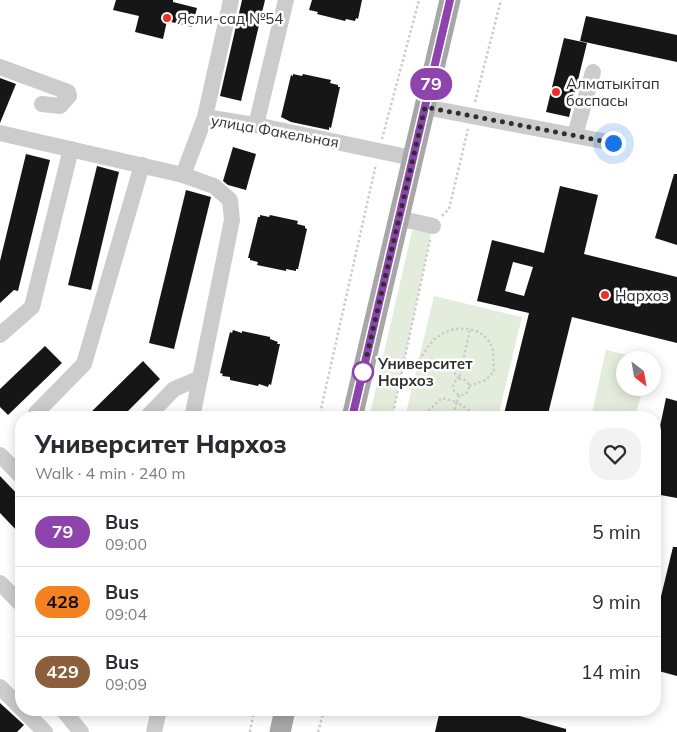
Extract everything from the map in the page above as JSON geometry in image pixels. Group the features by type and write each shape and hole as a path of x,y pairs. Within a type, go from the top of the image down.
{"main road":[{"path":"354,411 450,0"},
{"path":"280,732 284,716"}],"street":[{"path":"205,117 231,0"},
{"path":"256,125 286,0"},
{"path":"0,67 68,92 68,96 60,106 42,104"},
{"path":"575,135 592,72"},
{"path":"425,107 613,143"},
{"name":"улица Факельная","path":"183,175 205,117 256,125 412,158"},
{"path":"3,137 71,149 183,175 214,186 230,200 232,220 193,411"},
{"path":"0,335 32,307 71,149"},
{"path":"38,411 84,364 142,165"},
{"path":"398,218 433,226"},
{"path":"153,411 174,389 200,378"},
{"path":"0,455 15,470"},
{"path":"0,583 15,598"},
{"path":"0,687 15,702"},
{"path":"29,716 46,732"},
{"path":"67,716 81,732"},
{"path":"154,732 158,716"}],"path":[{"path":"321,411 379,151 419,0"},
{"path":"393,411 433,226"},
{"path":"459,379 452,368 444,361 435,359 419,360 437,337 458,329 475,330 484,336 492,350 494,371 486,380 469,386"},
{"path":"459,379 470,329"},
{"path":"459,379 465,380 469,386 467,394 459,396 452,387 454,382 459,379"},
{"path":"454,411 459,396"},
{"path":"428,411 442,398 457,402 470,411"},
{"path":"250,732 253,716"},
{"path":"318,732 322,716"}],"green space":[{"path":"421,228 431,234 393,411 371,411 412,231"},
{"path":"434,296 522,317 499,411 406,411"},
{"path":"606,350 616,352 616,396 641,396 637,411 592,411"}],"building":[{"name":"Ясли-сад №54","path":"116,0 173,0 173,2 197,8 192,27 167,21 163,39 135,32 139,16 113,10"},
{"path":"242,0 265,0 241,101 220,96"},
{"path":"312,0 362,0 358,19 356,18 355,21 346,19 345,21 309,10"},
{"path":"586,16 677,35 677,62 580,41"},
{"path":"564,38 587,43 569,117 546,112"},
{"path":"293,74 302,76 303,74 331,80 330,83 340,87 329,130 291,122 281,117 291,75 293,76"},
{"path":"0,78 16,84 0,123"},
{"path":"233,147 256,154 246,190 228,185 223,181"},
{"path":"26,154 50,160 18,291 14,290 0,303 0,261"},
{"path":"97,166 119,172 91,290 68,285"},
{"path":"674,174 677,174 677,245 655,238"},
{"name":"Нархоз","path":"560,186 598,195 584,254 677,277 677,343 572,317 549,411 505,411 529,313 477,301 492,240 544,253","holes":["513,262 533,267 524,296 505,291"]},
{"path":"186,190 211,197 174,349 149,343"},
{"path":"260,215 269,217 270,215 298,221 297,224 305,226 307,229 296,271 286,269 286,271 257,265 258,262 248,258"},
{"path":"233,330 270,337 270,339 278,342 277,344 280,344 271,385 269,384 268,387 230,380 230,377 222,376 223,374 220,373 230,332 232,333"},
{"path":"45,346 62,363 8,415 0,407 0,389"},
{"path":"143,361 160,379 128,411 92,411"},
{"path":"666,398 677,401 677,498 661,495 661,422"},
{"path":"0,476 15,492 15,529 0,513"},
{"path":"673,547 677,547 677,676 661,672 661,596"},
{"path":"0,703 24,725 17,732 0,732"},
{"path":"439,716 519,716 566,729 566,732 435,732"}],"bus line":[{"name":"79","path":"354,411 450,0"}],"place":[{"name":"Ясли-сад №54","path":"167,18"},
{"name":"Алматыкітап баспасы","path":"556,92"},
{"name":"Нархоз","path":"605,295"},
{"name":"Университет Нархоз","path":"363,372"}],"route":[{"path":"363,372 425,107 613,143"}]}
